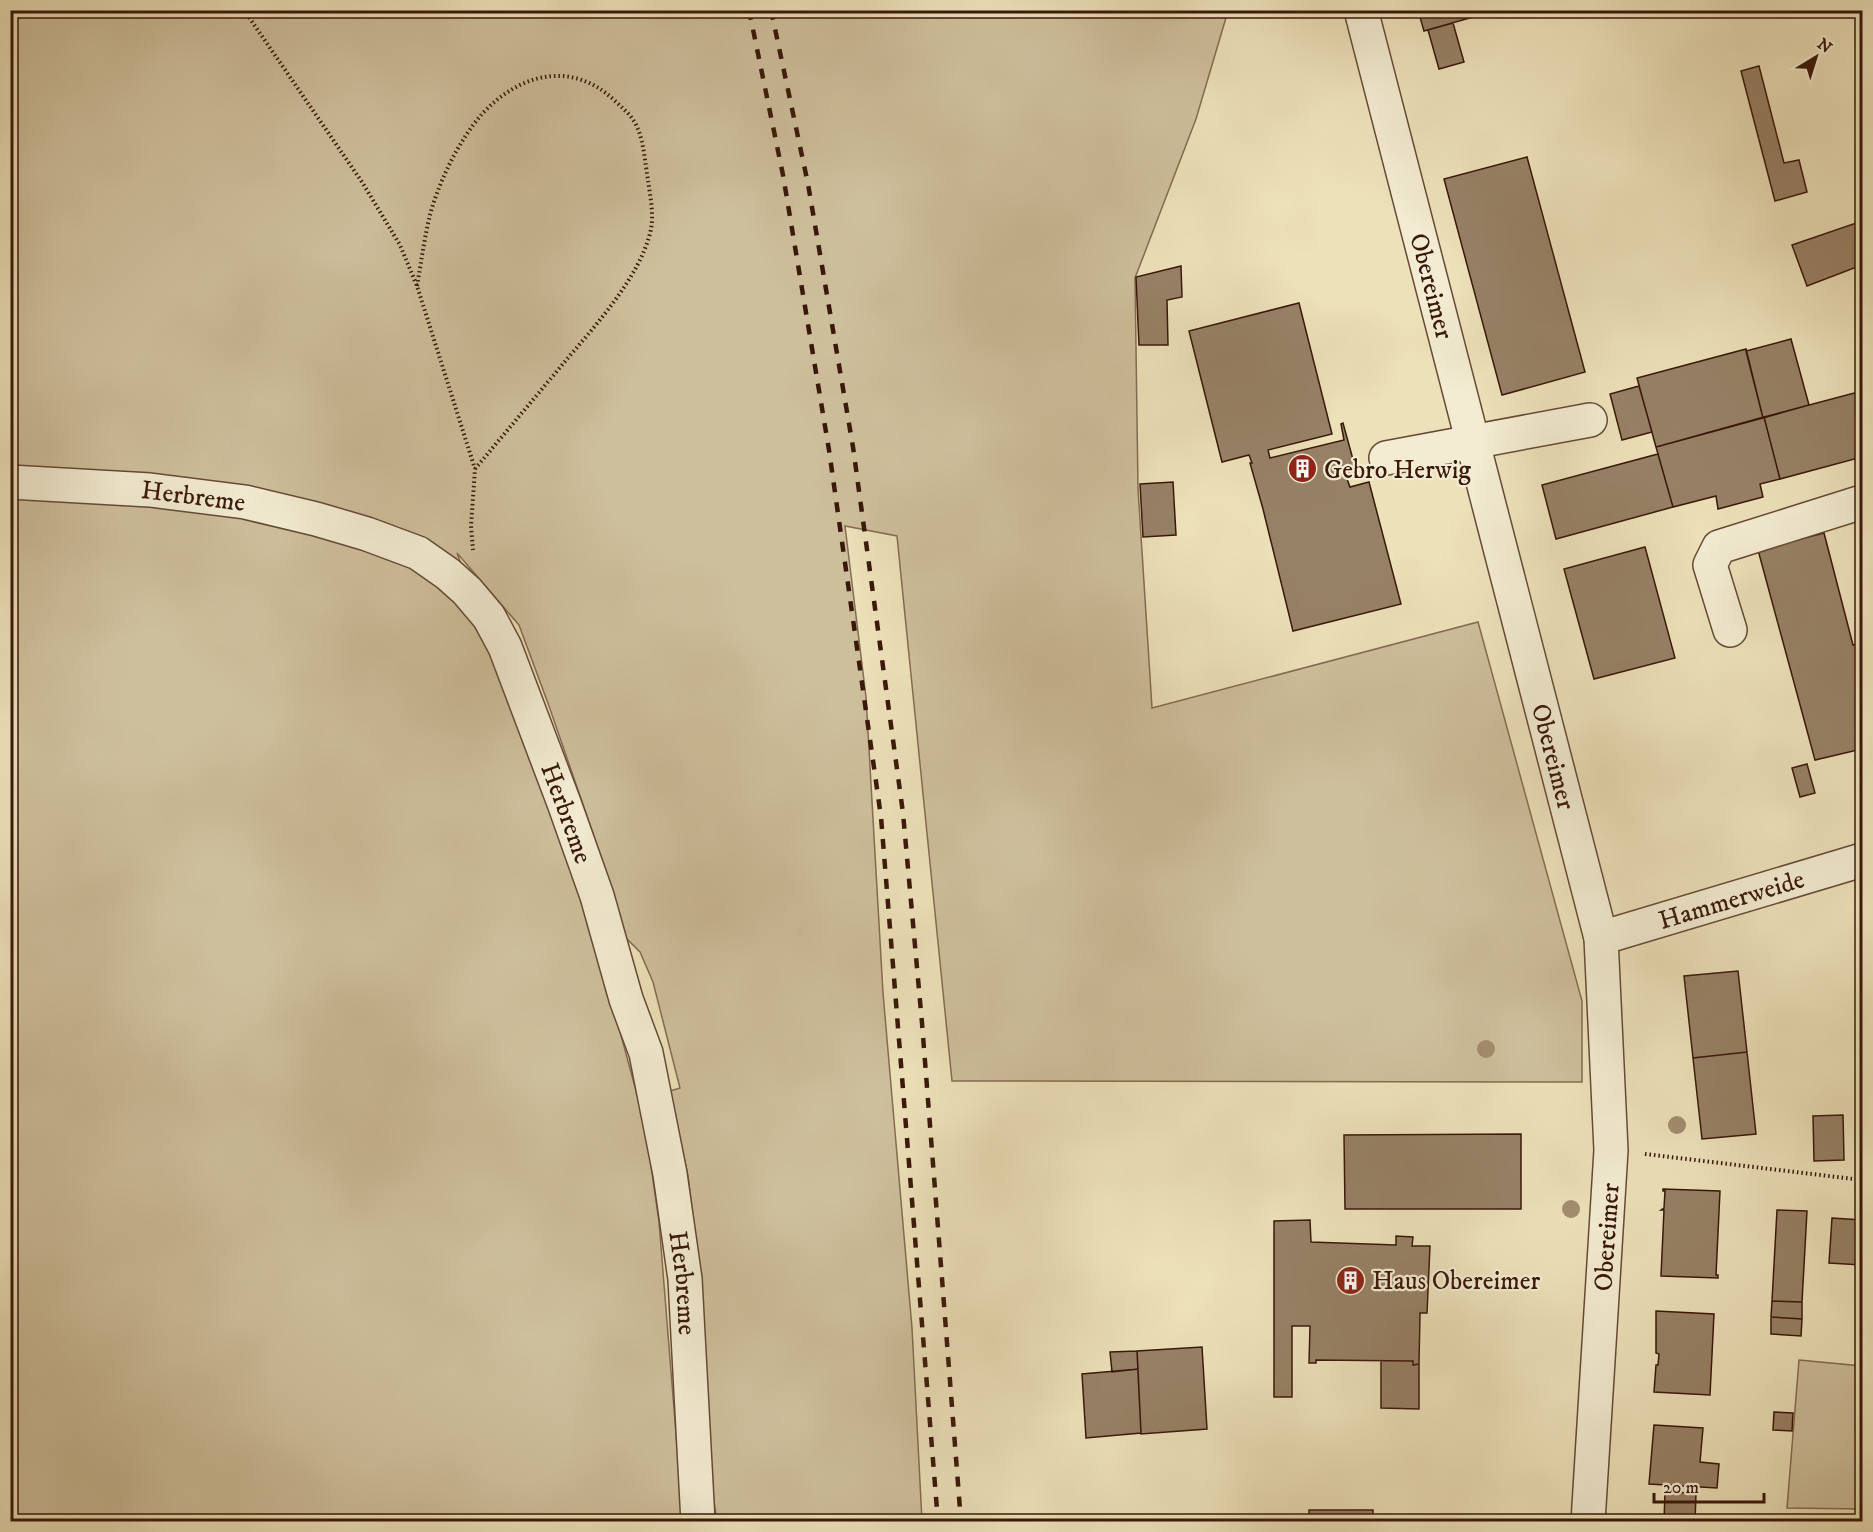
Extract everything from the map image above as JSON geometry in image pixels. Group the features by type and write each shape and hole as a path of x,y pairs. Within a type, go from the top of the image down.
{"street":[{"name":"Obereimer","path":"1361,10 1601,938 1611,1150 1588,1521"},
{"path":"1386,458 1590,420"},
{"name":"Herbreme","path":"10,482 150,490 245,502 315,519 367,534 418,554 448,574 467,591 489,617 505,647 597,896 626,999 646,1053 670,1174 685,1279 698,1521"},
{"path":"1730,630 1710,565 1719,547 1863,502"},
{"name":"Hammerweide","path":"1601,938 1863,860"}],"path":[{"path":"244,10 362,182 400,245 417,286 475,469 471,526 474,554"},
{"path":"417,286 430,217 446,174 482,114 507,92 539,76 565,76 588,82 607,93 628,113 637,127 651,203 651,229 644,249 633,274 604,315 475,469"},
{"path":"1611,1150 1863,1180"}],"shaded area":[{"path":"10,11 1228,11 1196,119 1135,278 1138,489 1152,708 1478,622 1582,1001 1582,1082 952,1081 897,536 845,526 866,697 883,993 912,1328 922,1521 717,1521 713,1496 698,1257 688,1176 670,1091 680,1088 653,982 640,952 626,938 606,871 519,625 457,553 590,921 645,1124 659,1222 683,1521 11,1521"},
{"path":"1799,1360 1862,1366 1862,1509 1787,1508"}],"building":[{"path":"1418,10 1486,10 1487,13 1424,31"},
{"path":"1453,23 1464,62 1439,69 1428,30"},
{"path":"1759,66 1784,163 1799,160 1807,192 1775,201 1741,71"},
{"path":"1527,157 1585,372 1502,395 1444,179"},
{"path":"1862,221 1862,265 1807,286 1792,245"},
{"path":"1181,266 1182,297 1167,300 1168,345 1139,345 1136,277"},
{"name":"Gebro Herwig","path":"1299,303 1332,434 1268,450 1270,458 1344,440 1341,424 1343,423 1357,474 1346,476 1350,487 1369,482 1401,604 1293,631 1250,463 1252,463 1249,455 1222,462 1189,331"},
{"path":"1791,339 1809,405 1763,418 1746,351"},
{"path":"1746,349 1763,418 1656,447 1637,378"},
{"path":"1639,386 1652,432 1622,440 1610,394"},
{"path":"1862,391 1862,457 1780,479 1764,417"},
{"path":"1764,417 1780,479 1760,484 1763,497 1718,509 1716,496 1673,507 1656,447"},
{"path":"1658,454 1673,507 1556,539 1542,485"},
{"path":"1173,482 1176,535 1143,537 1140,484"},
{"path":"1824,533 1853,645 1862,643 1862,749 1815,760 1758,550"},
{"path":"1645,547 1675,658 1594,679 1564,569"},
{"path":"1807,764 1815,793 1800,797 1792,768"},
{"path":"1738,971 1747,1052 1693,1058 1684,976"},
{"path":"1747,1052 1756,1134 1702,1139 1693,1058"},
{"path":"1843,1115 1844,1160 1814,1161 1813,1116"},
{"path":"1521,1134 1521,1209 1345,1209 1344,1135"},
{"path":"1663,1189 1720,1191 1716,1275 1718,1278 1661,1276 1664,1210 1661,1210 1664,1208 1665,1191"},
{"path":"1777,1210 1807,1211 1802,1302 1772,1301"},
{"path":"1832,1218 1862,1220 1862,1265 1829,1263"},
{"name":"Haus Obereimer","path":"1310,1220 1311,1242 1396,1245 1396,1236 1413,1237 1412,1246 1430,1246 1427,1313 1420,1313 1419,1364 1413,1365 1413,1361 1316,1360 1316,1363 1309,1363 1310,1326 1292,1326 1292,1397 1274,1397 1274,1221"},
{"path":"1772,1301 1802,1302 1802,1319 1771,1317"},
{"path":"1656,1311 1714,1314 1710,1395 1654,1392 1659,1354 1656,1353"},
{"path":"1771,1317 1802,1319 1801,1336 1771,1334"},
{"path":"1202,1347 1207,1429 1141,1434 1137,1351"},
{"path":"1137,1351 1138,1369 1112,1372 1110,1352"},
{"path":"1381,1361 1413,1361 1413,1365 1419,1364 1419,1409 1381,1408"},
{"path":"1138,1369 1141,1433 1086,1438 1082,1374"},
{"path":"1774,1412 1793,1413 1792,1431 1773,1430"},
{"path":"1654,1425 1703,1428 1700,1462 1719,1464 1717,1488 1649,1484"},
{"path":"1665,1492 1696,1493 1695,1522 1664,1522"},
{"path":"1309,1510 1373,1510 1373,1522 1309,1522"}],"railway":[{"path":"749,10 783,175 829,450 881,817 938,1522"},
{"path":"771,10 808,184 853,447 903,813 922,1023 961,1522"}],"place":[{"name":"Gebro Herwig","path":"1303,469"},
{"name":"Haus Obereimer","path":"1351,1280"}]}
